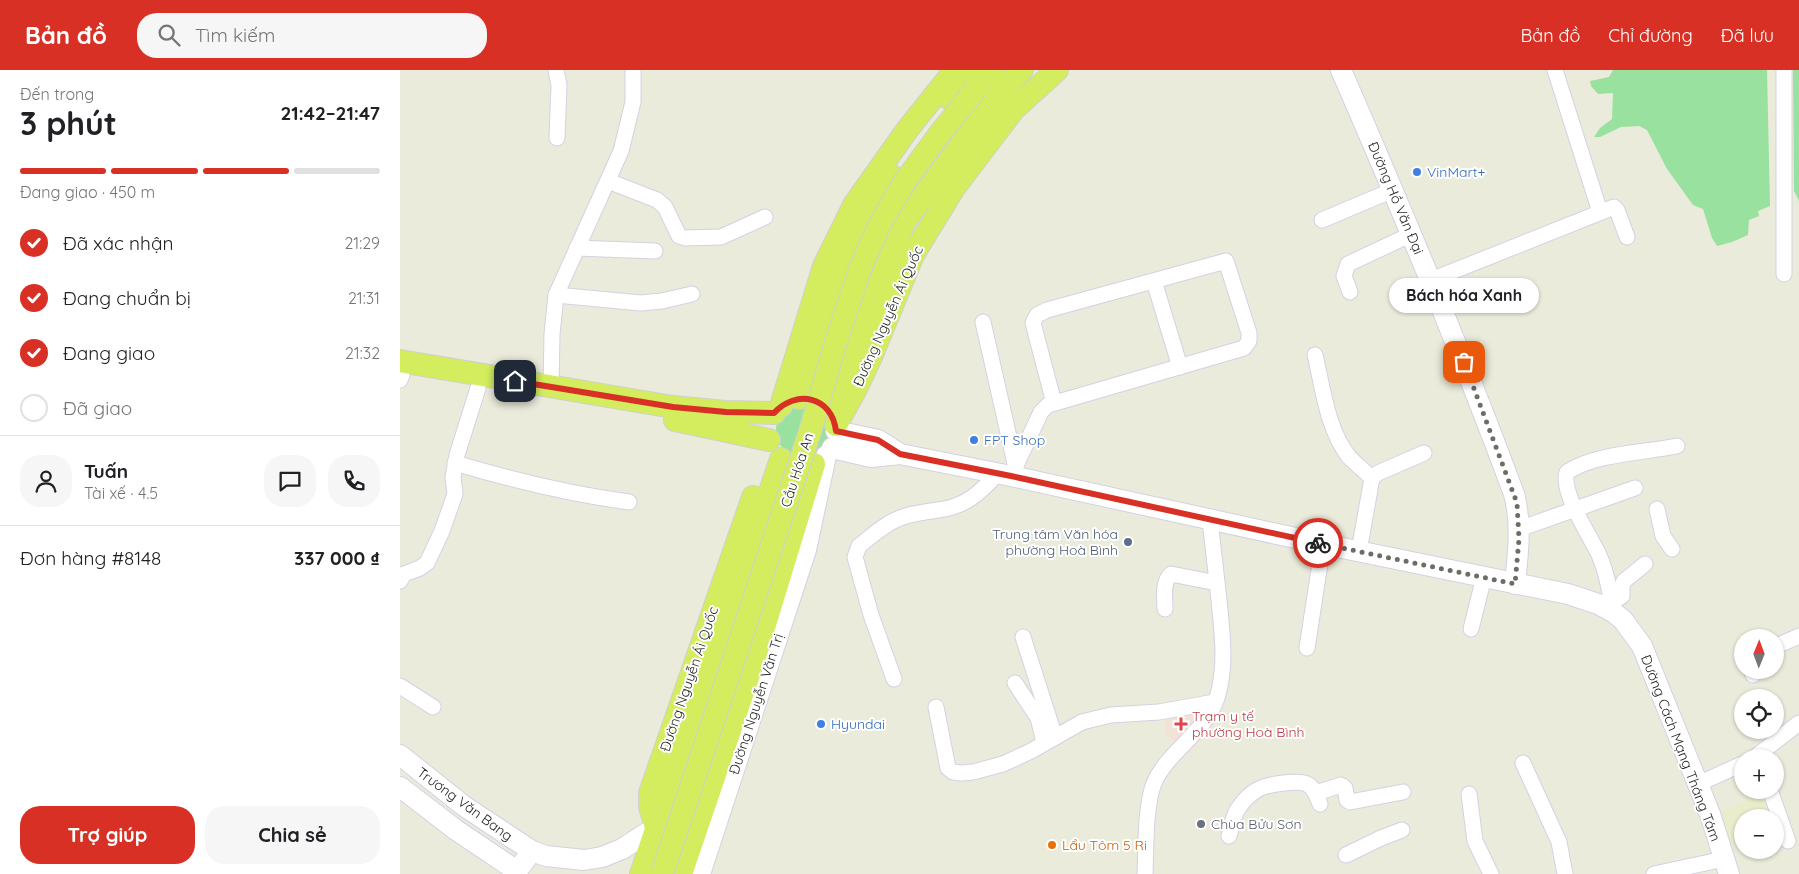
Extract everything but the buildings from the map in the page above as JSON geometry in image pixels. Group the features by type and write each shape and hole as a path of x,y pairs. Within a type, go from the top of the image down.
{"main road":[{"path":"784,406 824,266 854,205 907,130 955,70"},
{"path":"774,449 769,426 784,406 875,203 892,175 939,111 984,77 1014,70"},
{"name":"Đường Nguyễn Ái Quốc","path":"681,874 755,657 783,566 804,527 829,439 905,221 998,94 1022,70"},
{"name":"Đường Nguyễn Ái Quốc","path":"829,439 855,391 871,356 913,255 954,188 1014,110 1058,70"},
{"name":"Đường Hồ Văn Đại","path":"1341,70 1431,280 1514,494 1518,510 1519,529 1515,584"},
{"name":"Cầu Hóa An","path":"662,874 810,432 860,269 879,226 905,181 984,77"},
{"path":"400,373 551,387 673,407 726,412 784,406 809,399 819,403 829,439 799,466 774,449 670,420 400,373"},
{"name":"Đường Cách Mạng Tháng Tám","path":"829,439 871,457 900,454 1008,472 1210,520 1568,594 1612,608 1642,646 1710,814 1726,867"},
{"name":"Đường Nguyễn Ái Quốc","path":"655,831 749,556 774,449"},
{"name":"Đường Nguyễn Ái Quốc","path":"655,831 650,807 650,793 740,531 774,449"},
{"name":"Đường Nguyễn Văn Trị","path":"700,874 804,527"},
{"path":"749,556 783,566"},
{"name":"Trương Văn Bang","path":"400,755 464,806 532,851 561,858 584,860 602,857 622,849 655,831"},
{"path":"400,787 456,830 517,871 532,851"},
{"path":"641,874 655,831"}],"street":[{"path":"556,70 559,85 557,138"},
{"path":"551,387 552,334 556,295 621,151 633,102 633,70"},
{"path":"1555,70 1600,212"},
{"path":"1784,70 1784,274"},
{"path":"608,181 657,200 665,207 679,236 685,238 721,237 765,217"},
{"path":"1322,220 1393,190"},
{"path":"1431,280 1600,212 1616,208 1627,237"},
{"path":"1350,292 1344,276 1350,262 1412,234"},
{"path":"577,248 655,251"},
{"path":"894,679 868,605 855,557 859,546 885,525 898,518 917,512 939,510 959,505 982,492 1008,472 1042,409 1054,403 1240,351 1244,348 1249,341 1249,333 1226,261 1048,310 1037,315 1034,319 1034,328 1054,403"},
{"path":"1154,281 1180,368"},
{"path":"556,295 641,303 662,301 692,294"},
{"path":"983,322 1008,472"},
{"path":"1315,355 1331,422 1338,439 1350,457 1372,478"},
{"path":"400,580 404,574 424,566 435,548 454,499 455,463 478,388"},
{"path":"1612,608 1607,578 1600,556 1575,510 1566,483 1567,472 1576,466 1599,460 1677,446"},
{"path":"1359,551 1372,478 1378,473 1424,453"},
{"path":"455,463 521,482 578,495 629,502"},
{"path":"1519,529 1635,488"},
{"path":"1657,509 1663,536 1672,549"},
{"path":"1145,874 1149,807 1155,783 1166,765 1205,720 1216,702 1223,660 1210,520"},
{"path":"1307,648 1323,544"},
{"path":"1612,608 1622,596 1622,584 1645,564"},
{"path":"1165,609 1165,584 1171,574 1217,583"},
{"path":"1471,629 1484,577"},
{"path":"1784,643 1799,636"},
{"path":"1023,637 1050,740"},
{"path":"1015,683 1050,740"},
{"path":"400,686 433,707"},
{"path":"936,706 948,768 953,772 973,772 1003,764 1082,722 1094,718 1159,712 1216,702"},
{"path":"1766,749 1799,723"},
{"path":"1523,763 1559,842 1565,874"},
{"path":"1698,784 1734,768"},
{"path":"1229,836 1239,807 1258,789 1271,785 1299,783 1308,785 1318,798 1340,785 1345,788 1347,800 1350,802 1403,792"},
{"path":"1469,794 1475,841 1491,874"},
{"path":"1773,799 1788,841"},
{"path":"1346,855 1402,830"},
{"path":"1654,874 1726,867"}],"shaded area":[{"name":"Trạm y tế phường Hoà Bình","path":"1209,707 1178,745 1166,734 1164,715"},
{"path":"1749,799 1769,799 1772,809 1734,809 1734,844 1727,846 1717,814"}],"green space":[{"path":"1613,70 1767,70 1770,206 1758,211 1759,216 1749,220 1748,235 1717,246 1712,238 1703,209 1693,205 1667,169 1647,130 1639,126 1621,127 1600,137 1594,137 1600,128 1612,119 1613,93 1598,94 1591,86 1590,81 1609,77"},
{"path":"1793,70 1799,70 1799,201 1794,191"},
{"path":"803,405 826,418 828,435 821,450 808,457 796,457 786,452 779,442 776,431 778,420 787,411"}],"way so far":[{"path":"1318,543 1515,584 1519,539 1517,503 1464,362"}],"place":[{"name":"VinMart+","path":"1417,172"},
{"name":"Bách hóa Xanh","path":"1464,362"},
{"name":"FPT Shop","path":"974,440"},
{"name":"Trung tâm Văn hóa phường Hoà Bình","path":"1128,542"},
{"name":"Hyundai","path":"821,724"},
{"name":"Trạm y tế phường Hoà Bình","path":"1181,724"},
{"name":"Chùa Bửu Sơn","path":"1201,824"},
{"name":"Lẩu Tôm 5 Ri","path":"1052,845"}],"route":[{"path":"515,381 673,407 726,412 774,413 780,406 789,401 799,398 809,399 828,409 836,425 836,431 878,440 900,454 1011,476 1318,543"}]}
